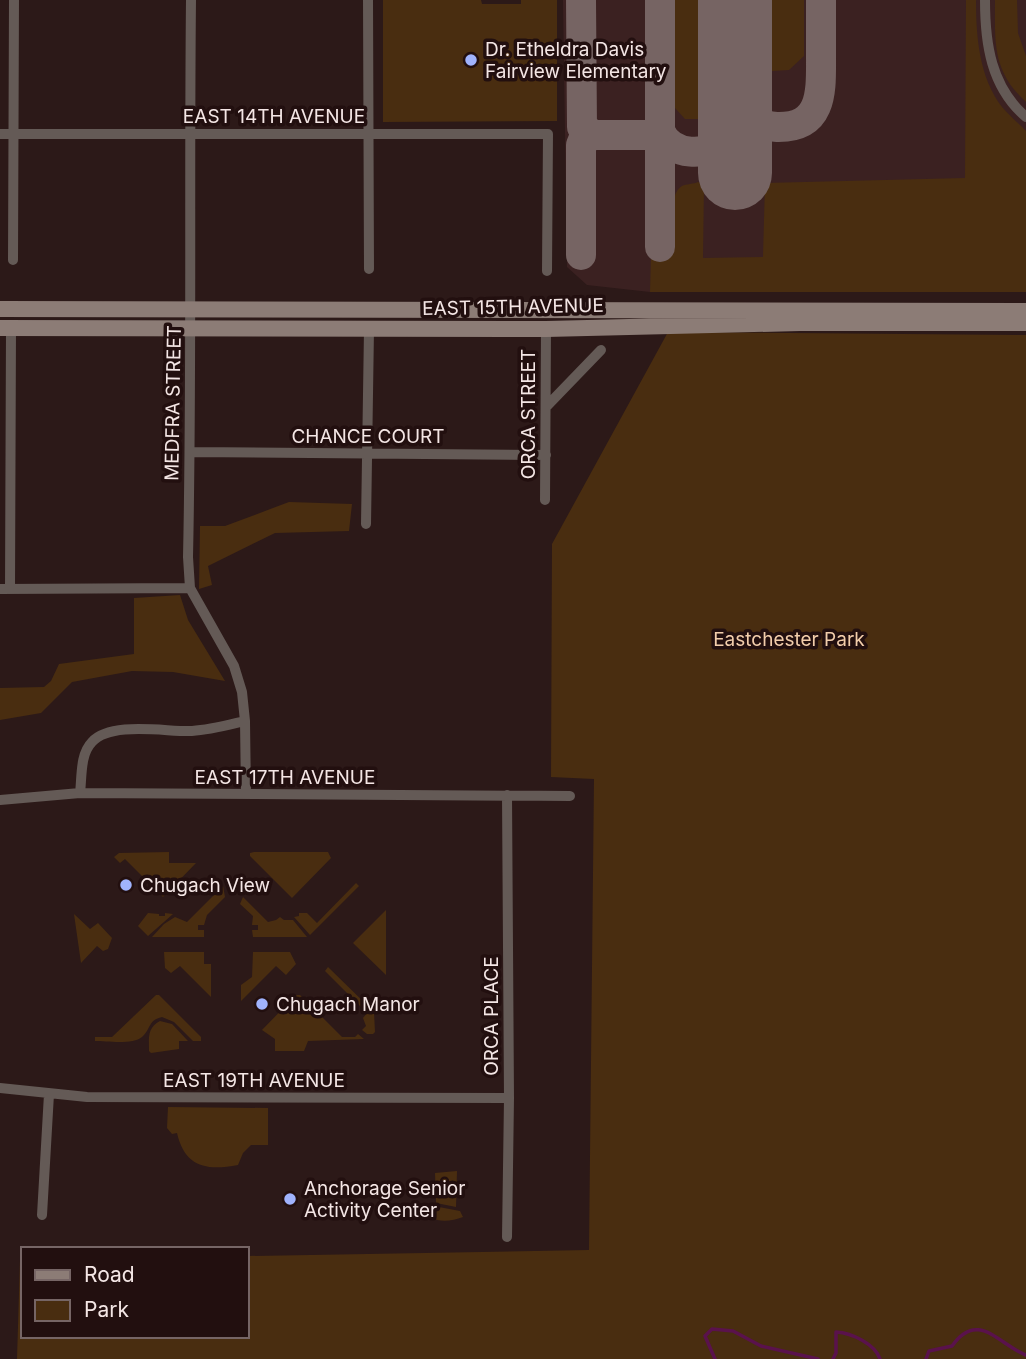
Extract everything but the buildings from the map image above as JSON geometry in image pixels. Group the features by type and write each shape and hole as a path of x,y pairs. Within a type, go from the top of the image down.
{"main road":[{"name":"EAST 15TH AVENUE","path":"0,309 1026,311"},
{"name":"EAST 15TH AVENUE","path":"5,328 546,329 800,323 1026,323"}],"street":[{"path":"13,260 14,0"},
{"name":"MEDFRA STREET","path":"191,0 190,588 234,666 242,692 246,794"},
{"path":"368,0 369,268"},
{"path":"985,0 985,28 990,60 1008,100 1026,117"},
{"name":"EAST 14TH AVENUE","path":"0,134 548,134 547,271"},
{"path":"5,328 5,589 190,588"},
{"path":"366,524 369,329"},
{"name":"ORCA STREET","path":"545,500 546,329"},
{"path":"546,407 601,350"},
{"name":"CHANCE COURT","path":"190,452 546,455"},
{"path":"80,793 85,755 93,741 105,734 119,730 193,731 245,721"},
{"name":"EAST 17TH AVENUE","path":"0,800 80,793 570,796"},
{"name":"ORCA PLACE","path":"507,795 507,1237"},
{"name":"EAST 19TH AVENUE","path":"0,1088 87,1097 509,1098"},
{"path":"42,1215 50,1094"}],"shaded area":[{"path":"563,0 1026,0 1026,292 650,292 587,285 567,267"}],"green space":[{"name":"Dr. Etheldra Davis Fairview Elementary","path":"383,0 481,0 482,4 521,4 521,0 557,0 557,121 383,122"},
{"path":"674,0 709,0 707,119 685,119 675,108"},
{"path":"758,0 804,0 804,56 789,70 772,71 760,61"},
{"path":"966,0 976,0 980,56 988,83 1002,107 1026,131 1026,292 650,292 651,256 672,255 672,207 677,191 684,185 698,182 704,185 703,258 763,257 765,183 965,178"},
{"path":"995,0 1017,0 1018,33 1026,56 1026,102 1001,67 996,43"},
{"name":"Eastchester Park","path":"668,332 1026,335 1026,1359 17,1359 20,1260 21,1338 248,1338 248,1256 589,1250 594,779 551,777 552,544"},
{"path":"289,502 352,504 349,531 275,533 208,566 212,585 199,589 200,526 225,526"},
{"path":"180,595 188,620 225,681 173,672 132,671 72,682 41,713 0,720 0,688 44,687 51,681 59,664 134,654 134,598"},
{"path":"169,852 169,863 196,863 163,897 125,859 120,863 114,857 119,853"},
{"path":"328,852 331,858 292,898 250,856 250,853"},
{"path":"356,883 359,886 310,935 294,917 299,916 299,913 307,913 317,923"},
{"path":"223,886 225,897 207,915 204,925 198,925 198,930 204,930 204,937 152,937 175,917 187,922"},
{"path":"243,897 268,922 280,917 293,920 307,937 253,937 252,930 258,930 258,925 252,925 253,916 240,904"},
{"path":"386,910 386,975 353,943"},
{"path":"148,913 159,916 165,916 165,913 173,914 148,936 138,926"},
{"path":"74,914 90,929 98,923 112,938 108,949 103,951 97,946 81,963"},
{"path":"164,952 204,952 204,964 211,964 211,997 180,966 171,973 165,968"},
{"path":"253,952 290,952 296,964 286,975 276,966 241,1001 241,985 252,977"},
{"path":"328,967 374,1012 373,1034 362,1030 366,1026 363,1018 367,1013 325,971"},
{"path":"156,995 201,1037 201,1041 193,1041 174,1022 162,1017 154,1020 145,1034 138,1039 126,1042 95,1041 95,1037 112,1037"},
{"path":"296,995 300,995 342,1037 355,1037 358,1034 364,1039 308,1041 304,1051 275,1051 275,1039 262,1030"},
{"path":"160,1021 172,1024 188,1041 179,1041 179,1049 151,1053 150,1034"},
{"path":"168,1107 268,1108 268,1145 251,1145 243,1153 238,1165 216,1167 198,1164 185,1153 177,1133 172,1134 167,1128"},
{"path":"457,1171 456,1207 436,1203 435,1173"},
{"path":"423,1204 460,1211 463,1217 439,1220 425,1211"}],"waterway":[{"path":"715,1359 705,1336 712,1329 733,1331 761,1346 818,1359"},
{"path":"926,1359 929,1351 952,1346 971,1330 989,1333 1026,1355"},
{"path":"833,1359 836,1353 836,1332 862,1340 880,1359"}],"taxiway":[{"path":"581,0 582,127 593,135 660,135"},
{"path":"660,0 660,247"},
{"path":"735,96 752,118 769,126 792,126 812,114 817,104 821,81 821,0"},
{"path":"660,131 672,146 690,152 700,151 710,149 726,137 735,116"},
{"path":"581,255 581,145 583,140 593,135"}],"runway":[{"path":"735,0 735,173"}],"place":[{"name":"Dr. Etheldra Davis Fairview Elementary","path":"471,60"},
{"name":"Chugach View","path":"126,885"},
{"name":"Chugach Manor","path":"262,1004"},
{"name":"Anchorage Senior Activity Center","path":"290,1199"}]}
